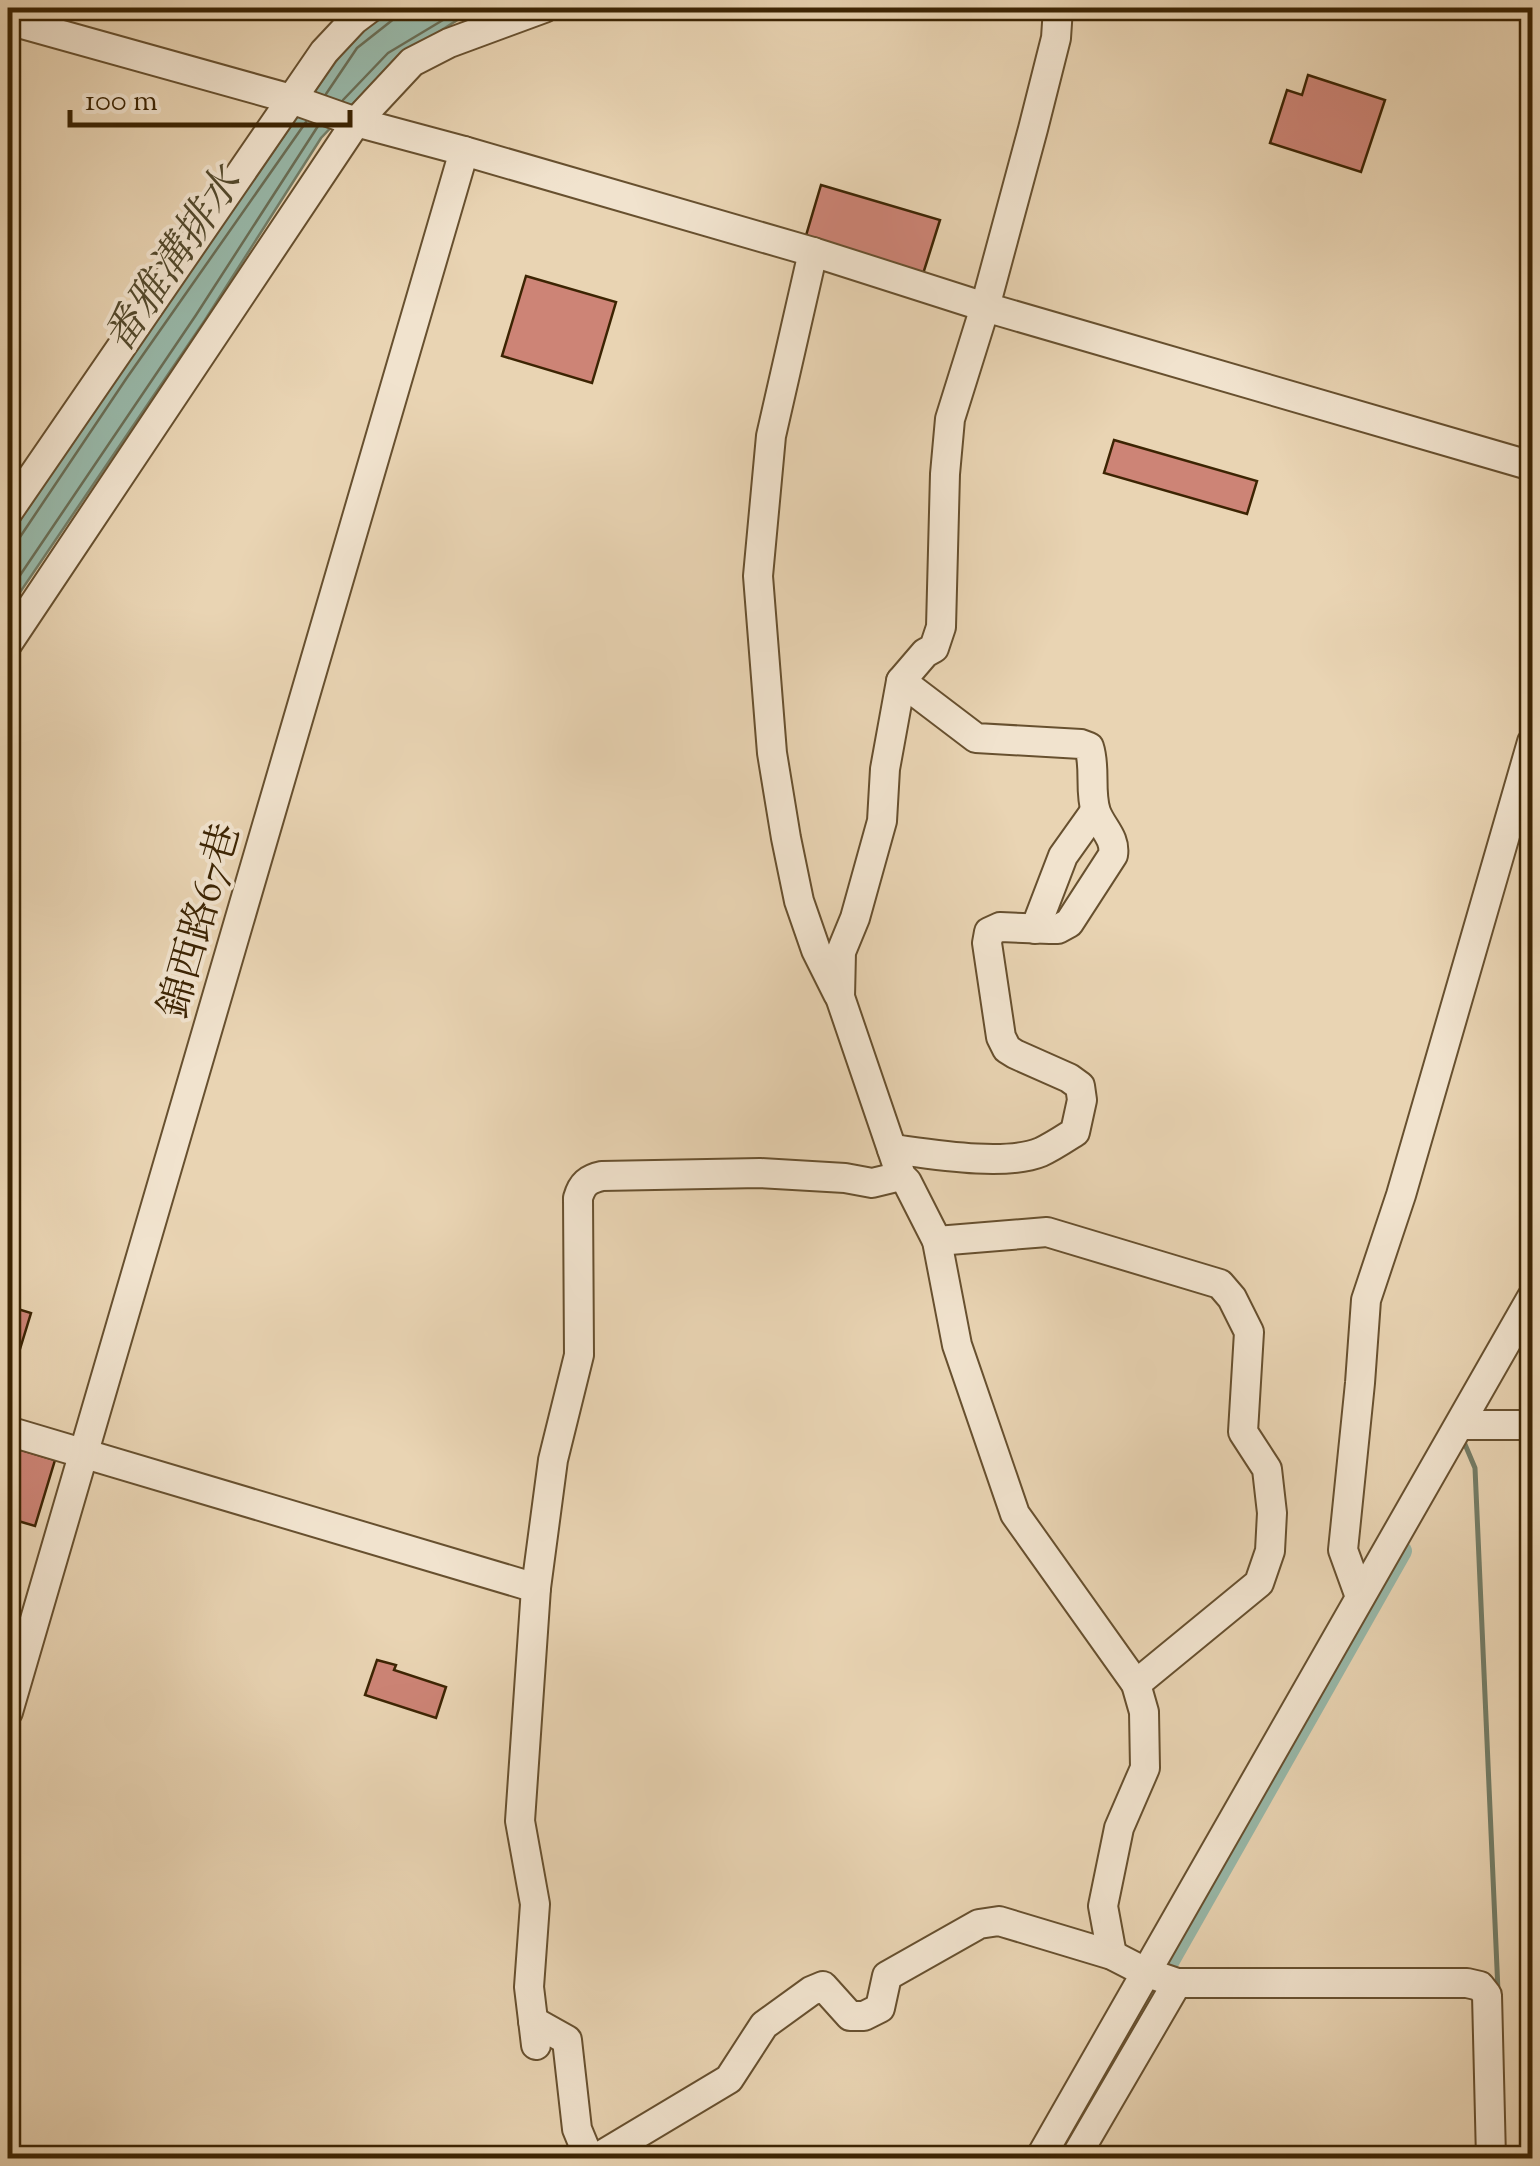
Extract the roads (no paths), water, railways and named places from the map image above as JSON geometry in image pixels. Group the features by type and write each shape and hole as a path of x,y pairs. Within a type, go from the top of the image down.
{"street":[{"path":"8,512 324,52 370,8"},
{"path":"8,643 356,122 412,62 449,43 544,8"},
{"path":"840,997 842,952 882,822 886,769 901,681 934,648 941,627 950,419 985,308 1056,38 1058,8"},
{"path":"8,20 291,99 356,122 813,252 985,308 1532,466"},
{"name":"錦西路67巷","path":"8,1712 464,151"},
{"path":"813,252 772,436 758,576 772,753 786,838 810,934 840,997 896,1162 937,1240 958,1345 1015,1514 1136,1684 1144,1712 1146,1768 1120,1828 1103,1906 1112,1954"},
{"path":"589,2158 577,2129 567,2040 535,2033 529,1987 534,1904 520,1822 536,1588 553,1460 580,1355 578,1198 586,1182 602,1176 760,1174 872,1182 896,1162 1038,1154 1074,1132 1082,1100 1080,1086 1070,1078 1007,1049 1001,1037 987,943 989,932 1000,927 1058,928 1068,923 1113,855 1115,843 1096,811 1089,748 1080,744 976,738 901,681"},
{"path":"1360,1597 1343,1550 1366,1300 1401,1195 1532,742"},
{"path":"1035,929 1063,856 1096,811"},
{"path":"937,1240 1048,1232 1220,1284 1232,1298 1249,1332 1244,1432 1268,1469 1270,1551 1259,1583 1136,1684"},
{"path":"1040,2158 1532,1297"},
{"path":"1460,1426 1532,1425"},
{"path":"8,1432 536,1588"},
{"path":"597,2158 729,2080 764,2025 811,1991 823,1986 850,2016 864,2016 880,2008 887,1976 979,1924 999,1922 1112,1954 1177,1983 1480,1986 1488,1995 1491,2158"},
{"path":"1075,2158 1177,1983"}],"water":[{"path":"392,8 491,8 459,19 394,61 321,138 205,320 8,610 8,538 350,41"}],"waterway":[{"path":"1464,1442 1475,1468 1498,1991"},
{"path":"1058,2158 1402,1551"}],"water label":[{"name":"番雅溝排水","path":"171,259"}]}
